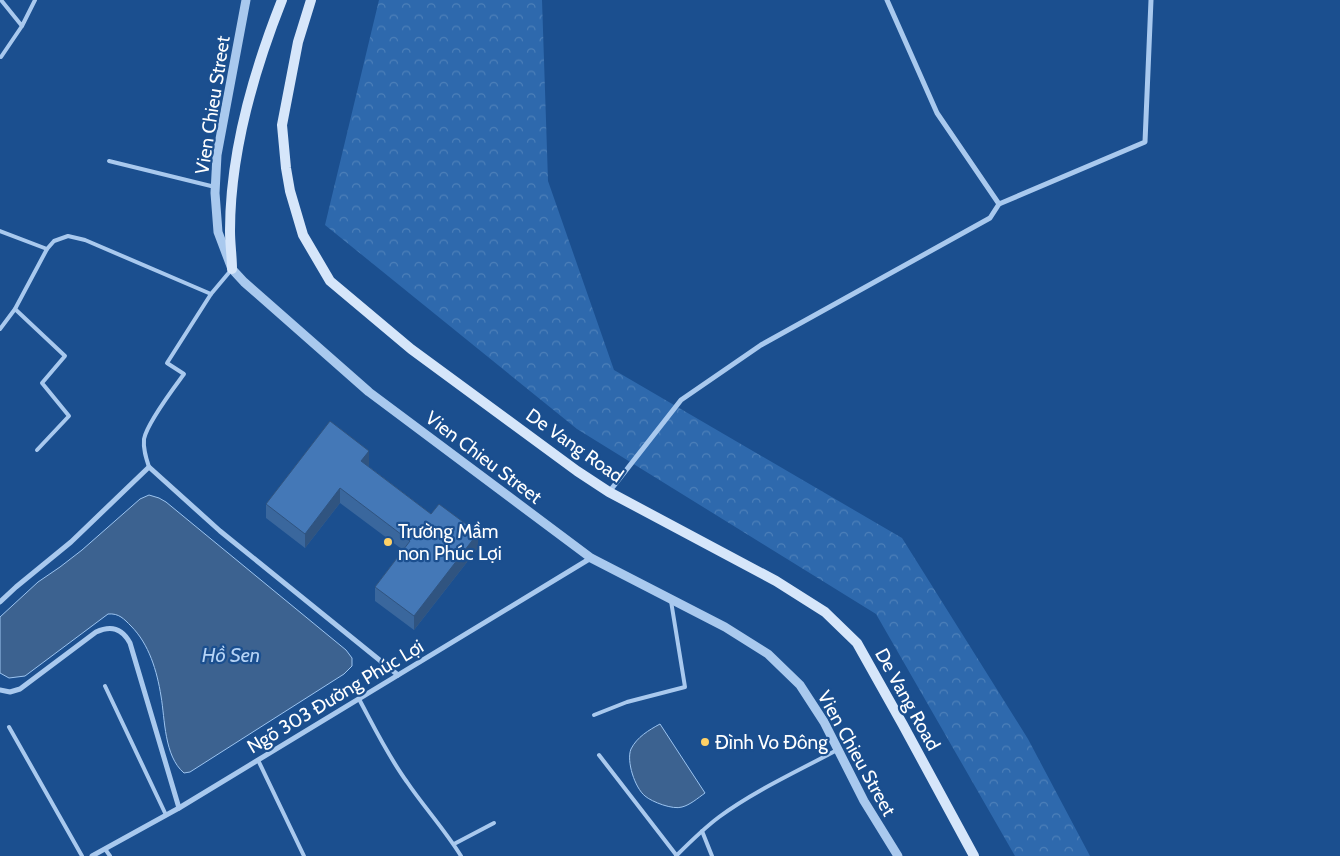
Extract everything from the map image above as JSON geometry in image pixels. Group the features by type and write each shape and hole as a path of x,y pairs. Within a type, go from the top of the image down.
{"main road":[{"path":"232,269 230,232 232,194 241,130 259,61 282,0"},
{"name":"De Vang Road","path":"311,0 298,42 282,125 289,183 303,235 330,281 411,349 577,471 609,492 776,581 825,612 857,643 974,856"}],"street":[{"name":"Vien Chieu Street","path":"246,0 217,155 215,187 218,232 232,269 244,282 370,392 591,558 725,627 768,654 800,685 824,722 864,800 898,856"},
{"path":"887,0 937,113 999,204"},
{"path":"609,492 681,400 761,345 990,218 999,204 1145,142 1151,0"},
{"path":"0,602 71,542 149,466 220,531 398,675"},
{"name":"Ngõ 303 Đường Phúc Lợi","path":"92,856 179,808 591,558"},
{"path":"0,690 10,692 20,689 96,632 104,628 116,629 127,637 130,643 179,808"}],"lane":[{"path":"0,0 22,26"},
{"path":"1,57 22,26 35,0"},
{"path":"109,161 215,187"},
{"path":"0,231 47,248"},
{"path":"0,329 15,309 47,248 54,241 68,236 85,240 211,294"},
{"path":"149,466 144,452 144,438 150,424 184,374 167,363 211,294 232,269"},
{"path":"15,309 65,356 42,382 69,416 37,450"},
{"path":"594,715 627,702 685,687 670,599"},
{"path":"105,686 166,815"},
{"path":"359,699 384,746 406,781 461,856"},
{"path":"9,727 82,856"},
{"path":"599,755 676,856 720,816 838,748"},
{"path":"258,760 304,856"},
{"path":"454,844 494,823"},
{"path":"702,831 712,856"},
{"path":"105,849 110,856"}],"green space":[{"path":"379,0 542,0 548,181 614,370 902,538 1028,739 1090,856 1015,856 876,614 577,429 325,225"}],"water":[{"name":"Hồ Sen","path":"149,495 166,502 346,650 352,658 352,666 344,674 190,772 184,773 177,766 166,737 159,687 151,658 143,641 121,617 108,614 25,676 9,678 0,673 0,617 38,582 82,550 140,499"},
{"path":"660,724 705,793 691,803 678,808 657,803 645,796 632,774 631,749 640,737"}],"building":[{"path":"330,421 369,451 361,461 431,514 439,504 478,533 414,616 375,587 410,541 340,488 305,534 266,504"}],"place":[{"name":"Trường Mầm non Phúc Lợi","path":"388,542"},
{"name":"Đình Vo Đông","path":"705,742"}]}
